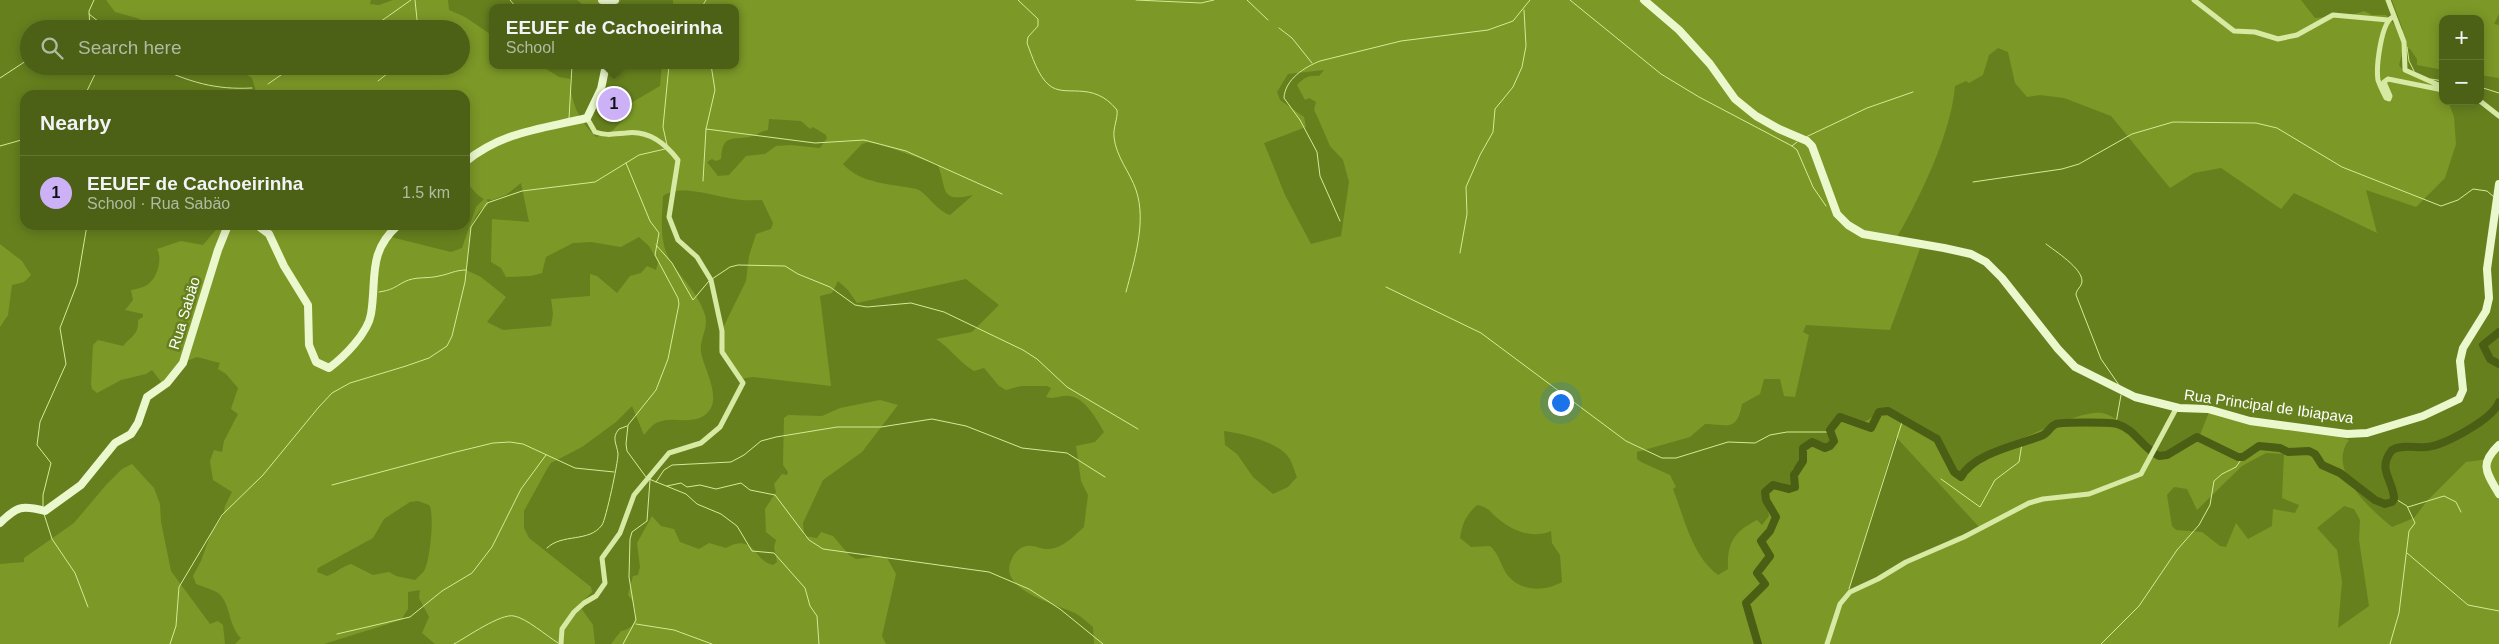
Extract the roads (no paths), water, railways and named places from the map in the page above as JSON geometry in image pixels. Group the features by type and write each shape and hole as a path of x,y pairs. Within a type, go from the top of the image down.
{"street":[{"path":"602,0 614,3"},
{"name":"Rua Principal de Ibiapava","path":"1644,0 1679,30 1710,64 1735,99 1756,116 1779,129 1807,141 1812,146 1837,214 1848,225 1863,234 1971,254 1986,262 2002,278 2058,349 2075,367 2136,397 2177,407 2208,409 2250,421 2347,434 2367,433 2423,416 2459,399 2463,390 2460,361 2463,348 2486,311 2489,298 2487,269 2499,184"},
{"path":"2194,0 2234,31 2255,32 2278,39 2297,35 2333,14 2391,18"},
{"path":"2388,0 2391,18 2404,42 2405,70 2439,86"},
{"path":"2391,18 2383,31 2378,68 2378,79 2386,98 2390,98 2385,84 2388,79 2439,87"},
{"path":"587,118 600,89 605,69"},
{"path":"2484,104 2499,116"},
{"path":"470,159 513,134 587,118"},
{"path":"560,644 562,629 574,612 596,596 605,583 602,572 602,558 620,533 634,495 669,453 701,443 720,427 743,383 722,352 722,331 711,280 697,257 678,240 669,217 678,160 656,139 643,133 628,132 605,136 595,132 587,118"},
{"name":"Rua Sabäo","path":"0,523 13,510 27,506 45,511 81,485 115,443 130,434 138,423 147,397 166,383 183,363 226,230"},
{"path":"264,230 269,234 284,266 308,305 309,345 316,362 329,368 342,359 357,341 371,316 372,279 377,254 388,234 392,230"},
{"path":"1827,644 1840,604 1850,592 1878,579 1906,562 1964,537 2029,503 2089,494 2144,471 2177,407"},
{"path":"2499,445 2490,454 2486,464 2487,473 2499,494"}],"waterway":[{"path":"90,20 89,11 94,0"},
{"path":"383,20 411,0"},
{"path":"415,0 417,20"},
{"path":"510,0 514,4"},
{"path":"704,4 706,0"},
{"path":"1018,0 1038,19 1038,26 1028,37 1027,43 1045,81 1055,89 1089,92 1098,95 1117,110 1114,133 1115,144 1136,190 1140,215 1138,241 1126,292"},
{"path":"1136,0 1201,3 1214,0"},
{"path":"1247,0 1268,20"},
{"path":"1340,221 1320,176 1317,152 1300,120 1284,98 1285,91 1292,80 1302,70 1320,61 1401,41 1488,30 1513,21 1530,0"},
{"path":"1570,0 1661,74 1699,97 1797,150 1813,187 1826,206"},
{"path":"1460,253 1467,214 1466,187 1480,155 1493,132 1495,109 1513,87 1522,67 1526,46 1524,10"},
{"path":"89,14 97,20"},
{"path":"1279,28 1292,38 1312,63"},
{"path":"2407,47 2409,61 2414,71"},
{"path":"0,78 20,65"},
{"path":"569,119 572,69"},
{"path":"667,145 663,127 669,69"},
{"path":"703,181 706,129 715,90 712,69"},
{"path":"87,90 95,75"},
{"path":"177,75 202,84 226,88 252,88"},
{"path":"268,84 281,75"},
{"path":"378,81 386,75"},
{"path":"2431,79 2439,80"},
{"path":"2484,88 2499,93"},
{"path":"1806,137 1867,108 1913,92"},
{"path":"1973,182 2062,169 2079,164 2132,134 2173,122 2256,123 2277,128 2342,167 2441,206 2458,200 2473,189 2487,191 2494,197"},
{"path":"706,129 815,143 864,140 906,151 1002,194"},
{"path":"0,146 20,140"},
{"path":"1792,146 1797,142"},
{"path":"170,644 176,626 179,587 222,515 263,475 318,408 332,393 350,383 429,358 447,346 452,336 465,282 471,227 487,203 522,191 595,182 639,155 665,149"},
{"path":"626,163 650,221 659,233 655,255 678,298 679,304 668,359 656,390 628,425 627,451 646,477"},
{"path":"43,508 43,495 51,463 37,445 40,422 66,364 60,328 77,284 86,230"},
{"path":"2046,244 2073,265 2081,276 2082,283 2076,295 2101,359 2119,385"},
{"path":"656,245 672,263 693,300 709,281"},
{"path":"712,279 730,267 738,265 785,266 798,274 830,287 855,305 867,307 911,303 944,312 1023,350 1037,359 1067,387 1138,429"},
{"path":"379,292 390,290 413,279 435,277 466,270"},
{"path":"1386,287 1481,333 1626,441 1662,458 1676,458 1728,442 1755,443 1770,435 1787,432 1830,432"},
{"path":"2499,332 2483,345 2490,359 2499,364"},
{"path":"2116,423 2121,395"},
{"path":"1758,644 1746,603 1765,584 1757,573 1770,556 1761,541 1770,531 1776,517 1766,500 1765,492 1773,485 1789,489 1795,487 1794,475 1803,461 1803,448 1812,442 1825,448 1830,446 1834,441 1830,430 1840,417 1871,428 1879,412 1888,411 1937,439 1954,472 1961,477 1967,469 1986,456 2043,435 2054,425 2060,423 2117,424 2129,430 2153,453 2159,456 2167,455 2197,437 2238,457 2243,457 2259,446 2280,448 2288,452 2309,451 2315,454 2322,465 2340,473 2375,500 2385,504 2392,502 2394,499 2386,469 2387,457 2392,450 2405,447 2427,447 2445,442 2468,430 2488,416 2499,402"},
{"path":"656,482 664,470 672,465 731,462 744,455 761,441 776,437 837,427 881,427 932,419 966,426 1022,448 1067,453 1105,477"},
{"path":"1849,589 1903,419"},
{"path":"547,548 553,543 590,534 597,531 602,525 609,502 618,454 615,435 619,429 627,426"},
{"path":"332,485 493,443 510,442 523,444 575,468 614,472"},
{"path":"1941,479 1980,507 1995,480 2019,462 2022,443"},
{"path":"337,634 410,617 442,591 472,573 492,547 521,489 546,455"},
{"path":"2101,644 2139,606 2177,550 2199,525 2210,505 2214,481 2222,474 2236,467 2243,457"},
{"path":"649,479 686,494 697,504 721,514 737,526 752,551 774,553 805,588 810,606 817,616 819,644"},
{"path":"623,644 636,620 629,577 630,539 632,532 647,521 650,480"},
{"path":"667,486 681,483 687,487 700,485 716,489 741,483 750,490 775,495 809,540 823,549 989,572 1029,589 1060,609 1103,644"},
{"path":"2408,507 2444,496 2456,502 2461,512"},
{"path":"2390,644 2399,613 2409,531 2415,523 2407,506 2394,498"},
{"path":"44,514 52,539 75,573 88,607"},
{"path":"2407,553 2468,605 2499,611"},
{"path":"454,644 475,631 508,616 519,617 558,643"},
{"path":"636,624 674,630 712,644"}],"place":[{"name":"EEUEF de Cachoeirinha","path":"614,104"}]}
